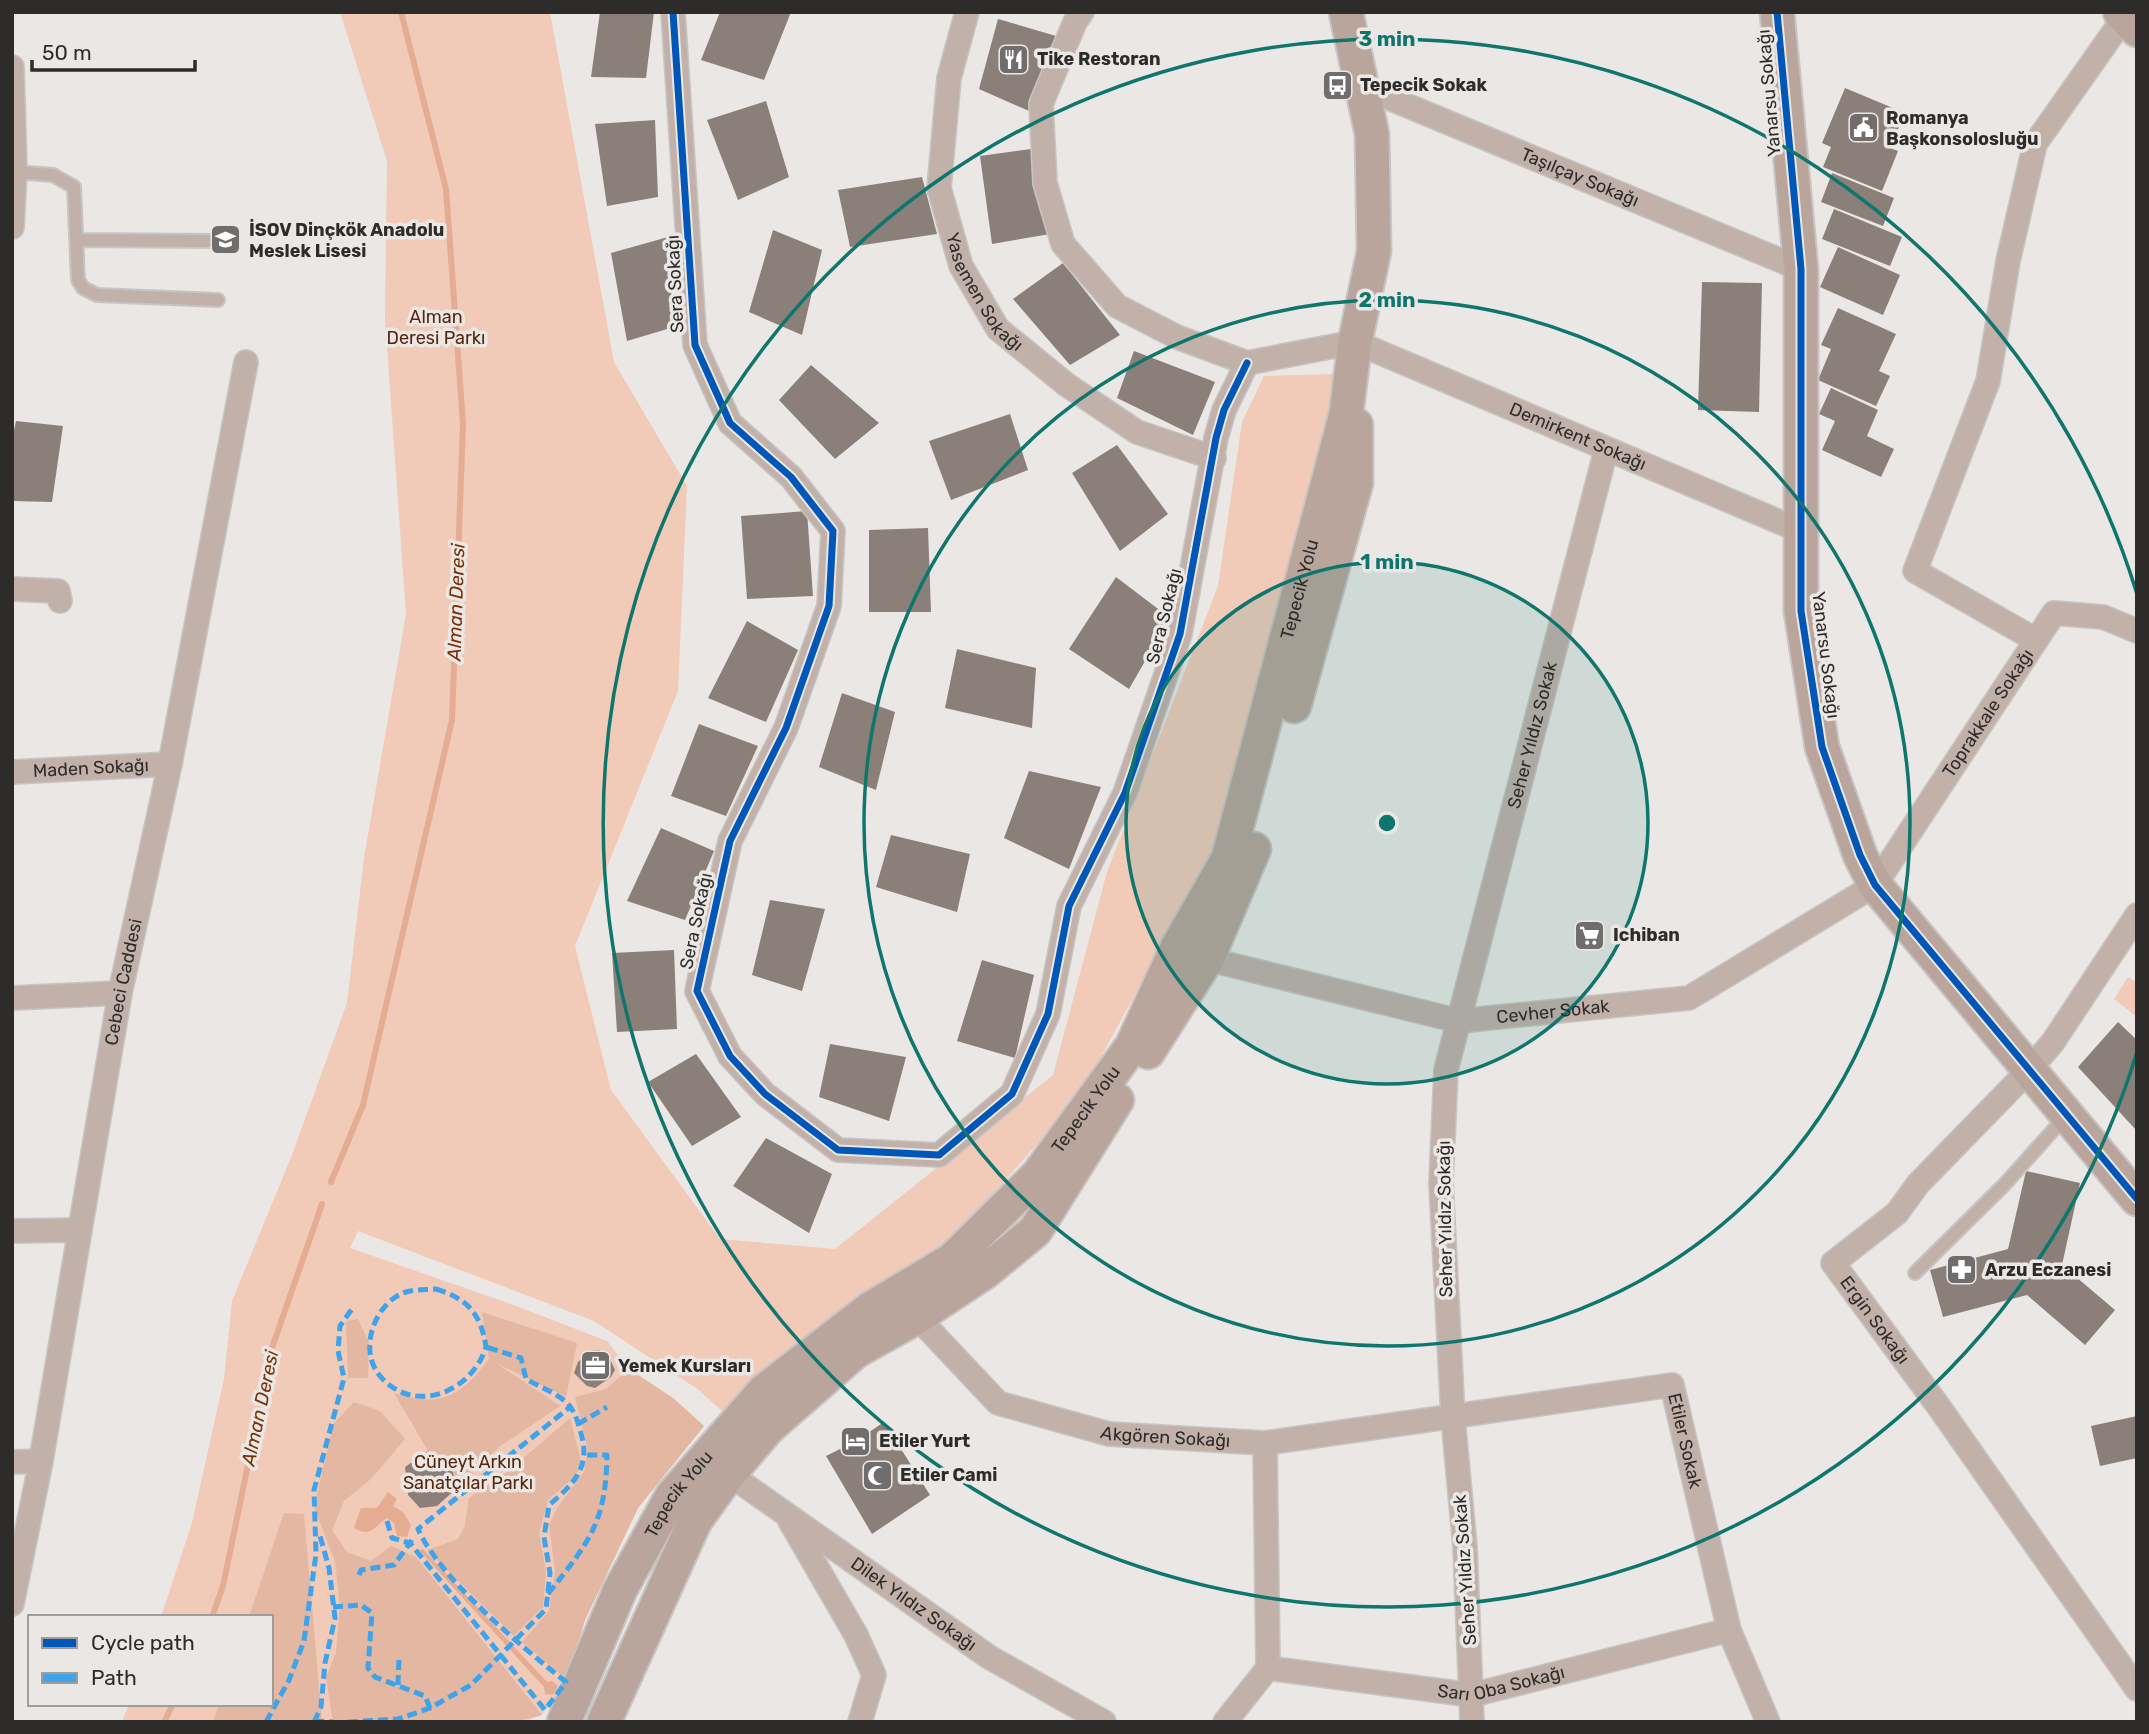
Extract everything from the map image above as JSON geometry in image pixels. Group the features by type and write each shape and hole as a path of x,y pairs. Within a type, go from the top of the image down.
{"main road":[{"name":"Tepecik Yolu","path":"602,1722 718,1466 765,1391 870,1309 907,1305 1038,1175 1132,1046 1192,954 1228,859 1346,414 1355,342 1374,251 1371,134 1346,12"},
{"name":"Yanarsu Sokağı","path":"1777,12 1801,269 1801,611 1822,747 1860,855 1875,885 2137,1199"},
{"name":"Tepecik Yolu","path":"565,1717 620,1590 672,1496 718,1466"},
{"path":"565,1717 602,1722"}],"street":[{"name":"Sera Sokağı","path":"673,12 695,345 730,423 791,477 833,531 829,606 786,728 730,841 697,991 730,1056 765,1094 838,1150 939,1155 1012,1094 1048,1014 1069,906 1125,793 1180,634 1224,410 1247,363"},
{"name":"Yasemen Sokağı","path":"967,12 949,78 939,188 961,266 998,329 1067,385 1137,432 1214,457"},
{"path":"1082,12 1075,22 1041,104 1045,183 1063,243 1117,306 1177,337 1247,363 1355,342"},
{"path":"2036,640 1915,571 1989,381 2008,261 2035,144 2128,18"},
{"path":"12,68 15,172 12,227"},
{"name":"Taşılçay Sokağı","path":"1360,86 1801,269"},
{"name":"Demirkent Sokağı","path":"1355,342 1801,531"},
{"name":"Cebeci Caddesi","path":"12,1604 41,1461 120,993 170,764 246,362"},
{"name":"Seher Yıldız Sokak","path":"1459,1021 1606,450"},
{"path":"12,589 58,591 60,601"},
{"name":"Toprakkale Sokağı","path":"1875,885 2053,613 2103,617 2137,631"},
{"name":"Maden Sokağı","path":"12,772 170,764"},
{"name":"Cevher Sokak","path":"1192,954 1459,1021 1689,998 1875,885"},
{"name":"Ergin Sokağı","path":"2137,915 2053,1042 2029,1070 1918,1184 1897,1213 1833,1263 2137,1689"},
{"path":"12,998 120,993"},
{"name":"Seher Yıldız Sokağı","path":"1453,1418 1441,1183 1446,1070 1459,1021"},
{"path":"12,1231 80,1230"},
{"name":"Akgören Sokağı","path":"907,1305 998,1404 1109,1434 1265,1443 1453,1418"},
{"name":"Etiler Sokak","path":"1453,1418 1672,1385 1729,1630"},
{"name":"Seher Yıldız Sokak","path":"1453,1418 1465,1547 1472,1722"},
{"path":"1225,1722 1268,1668 1265,1443"},
{"path":"12,1461 41,1461"},
{"name":"Dilek Yıldız Sokağı","path":"718,1466 989,1657 1104,1722"},
{"path":"787,1515 856,1634 874,1675 860,1722"},
{"path":"1729,1630 1768,1722"},
{"name":"Sarı Oba Sokağı","path":"1268,1668 1472,1695 1729,1630"}],"lane":[{"path":"15,172 53,175 74,187 78,280 83,288 97,295 218,300"},
{"path":"77,240 212,241"},
{"path":"1915,1273 2005,1184 2067,1115"}],"green space":[{"path":"340,12 550,12 614,362 687,486 678,691 575,946 611,1090 720,1239 835,1249 1053,1075 1107,872 1218,586 1242,422 1264,376 1336,374 1319,463 1268,657 1211,854 1081,1094 945,1249 887,1279 824,1322 726,1415 699,1390 594,1321 358,1231 350,1248 607,1341 629,1369 673,1398 704,1426 638,1508 585,1620 566,1682 542,1715 524,1722 122,1722 128,1706 273,1706 273,1615 162,1615 192,1523 224,1379 232,1301 292,1155 347,1003 364,858 406,614 385,319 387,161"},
{"path":"2128,977 2137,983 2137,1017 2114,999"},
{"name":"Cüneyt Arkın Sanatçılar Parkı","path":"482,1312 577,1343 566,1397 496,1363 560,1406 499,1447 457,1488 428,1451 394,1393 437,1399 448,1396 469,1382 489,1359"},
{"path":"358,1319 369,1342 368,1378 348,1378 346,1321"},
{"path":"629,1369 673,1398 704,1426 638,1508 585,1620 567,1680 522,1642 549,1611 555,1570 549,1525 557,1508 584,1472 588,1450 575,1397 606,1389"},
{"path":"354,1402 380,1411 405,1439 371,1479 344,1501 332,1530 347,1552 371,1561 391,1546 416,1557 542,1715 513,1722 333,1722 326,1677 336,1653 340,1606 335,1562 314,1507 334,1423"},
{"path":"570,1418 582,1465 572,1479 548,1500 539,1533 546,1571 543,1607 514,1636 427,1550 458,1539 465,1526 469,1498 506,1473"},
{"path":"284,1513 304,1514 322,1722 213,1722 218,1706 273,1706 273,1615 250,1615"}],"shaded area":[{"path":"388,1492 397,1499 393,1506 404,1513 411,1525 407,1537 397,1536 394,1523 387,1518 369,1532 354,1528 361,1508 377,1508"},
{"path":"423,1549 547,1682 552,1681 558,1686 553,1695 545,1694 544,1687 419,1550"}],"building":[{"path":"600,12 654,12 646,78 591,77"},
{"path":"720,12 791,12 764,80 701,60"},
{"path":"998,19 1056,36 1029,111 979,89"},
{"name":"Romanya Başkonsolosluğu","path":"1845,88 1905,113 1890,148 1898,151 1882,191 1823,167 1831,147 1822,143"},
{"path":"766,101 789,177 738,200 707,120"},
{"path":"655,120 658,197 607,206 595,124"},
{"path":"1031,149 1050,234 992,244 980,156"},
{"path":"1832,173 1894,198 1883,226 1821,202"},
{"path":"922,177 937,234 850,247 838,190"},
{"path":"1834,209 1902,237 1890,266 1822,239"},
{"path":"773,230 822,250 802,335 749,312"},
{"path":"668,237 674,327 627,341 611,253"},
{"path":"1838,247 1900,275 1883,315 1820,287"},
{"path":"1063,263 1120,335 1070,365 1013,299"},
{"path":"1702,282 1762,283 1759,412 1698,410"},
{"path":"1838,308 1896,334 1879,371 1890,376 1876,406 1818,380 1831,349 1821,345"},
{"path":"1134,351 1215,382 1193,435 1117,398"},
{"path":"811,365 879,423 835,459 779,400"},
{"path":"1831,388 1878,410 1867,436 1894,449 1881,477 1822,450 1835,421 1819,414"},
{"path":"1010,414 1028,470 951,500 929,441"},
{"path":"16,421 63,426 52,502 12,501 12,440"},
{"path":"1117,445 1168,514 1120,551 1072,473"},
{"path":"807,511 813,596 747,599 741,516"},
{"path":"928,528 931,612 869,612 869,530"},
{"path":"1116,577 1170,618 1129,689 1069,649"},
{"path":"747,621 798,650 766,722 708,698"},
{"path":"957,649 1036,668 1032,728 945,708"},
{"path":"842,693 895,712 876,790 819,767"},
{"path":"699,724 758,746 726,816 671,796"},
{"path":"1029,771 1101,787 1069,869 1004,838"},
{"path":"661,828 714,851 685,920 627,901"},
{"path":"891,835 970,854 957,912 876,887"},
{"path":"770,900 825,909 802,991 752,975"},
{"path":"674,950 677,1029 617,1032 612,953"},
{"path":"982,960 1034,975 1015,1058 957,1041"},
{"path":"2118,1022 2137,1040 2137,1131 2078,1067"},
{"path":"830,1044 906,1057 889,1121 819,1097"},
{"path":"696,1054 741,1117 692,1146 648,1082"},
{"path":"766,1138 832,1174 809,1233 733,1186"},
{"path":"2026,1171 2080,1183 2062,1265 2115,1310 2085,1345 2027,1295 1943,1317 1930,1270 2008,1249"},
{"name":"Yemek Kursları","path":"599,1350 610,1359 615,1370 611,1377 595,1388 587,1386 574,1373 578,1362 590,1351"},
{"path":"2137,1416 2137,1458 2100,1466 2091,1426"},
{"name":"Etiler Cami","path":"884,1422 930,1495 872,1534 826,1456 856,1441"},
{"path":"428,1451 451,1466 457,1488 437,1506 420,1508 408,1495 405,1467"}],"waterway":[{"name":"Alman Deresi","path":"331,1182 363,1105 452,720 463,424 446,189 401,12"},
{"name":"Alman Deresi","path":"213,1615 223,1586 272,1348 322,1204"},
{"name":"Alman Deresi","path":"164,1722 172,1706"}],"marked path":[{"path":"436,1289 457,1298 471,1309 481,1325 486,1347 479,1363 455,1386 425,1396 409,1395 394,1388 380,1376 373,1365 370,1354 372,1329 384,1307 393,1299 415,1290 436,1289"},
{"path":"266,1722 289,1680 304,1641 316,1554 314,1490 344,1378 338,1351 340,1326 354,1306"},
{"path":"348,1722 398,1719 430,1708 471,1685 546,1609 550,1573 544,1537 549,1505 579,1473 584,1454 583,1443 575,1414 565,1401 526,1379 521,1358 486,1347"},
{"path":"359,1575 361,1570 394,1565 410,1543 545,1710 566,1682 527,1650 463,1590 444,1569 418,1529 570,1407"},
{"path":"578,1424 607,1407"},
{"path":"548,1594 584,1545 599,1515 607,1455 584,1455"},
{"path":"387,1521 392,1538 410,1543 413,1538"},
{"path":"314,1722 321,1707 325,1663 335,1618 329,1568 320,1536"},
{"path":"333,1607 361,1605 372,1613 368,1668 375,1677 425,1696 430,1708"},
{"path":"398,1685 399,1657"},
{"path":"314,1721 334,1722"}],"cycle path":[{"path":"673,12 695,345 730,423 791,477 833,531 829,606 786,728 730,841 697,991 730,1056 765,1094 838,1150 939,1155 1012,1094 1048,1014 1069,906 1125,793 1180,634 1216,438 1224,410 1247,363"},
{"path":"1777,12 1801,269 1801,611 1822,747 1860,855 1875,885 2137,1199"}],"place":[{"name":"Tike Restoran","path":"1014,59"},
{"name":"Tepecik Sokak","path":"1337,85"},
{"name":"Romanya Başkonsolosluğu","path":"1863,128"},
{"name":"İSOV Dinçkök Anadolu Meslek Lisesi","path":"226,240"},
{"name":"Ichiban","path":"1590,935"},
{"name":"Arzu Eczanesi","path":"1962,1270"},
{"name":"Yemek Kursları","path":"595,1366"},
{"name":"Etiler Yurt","path":"856,1441"},
{"name":"Etiler Cami","path":"877,1475"}],"park label":[{"name":"Alman Deresi Parkı","path":"436,327"}]}
